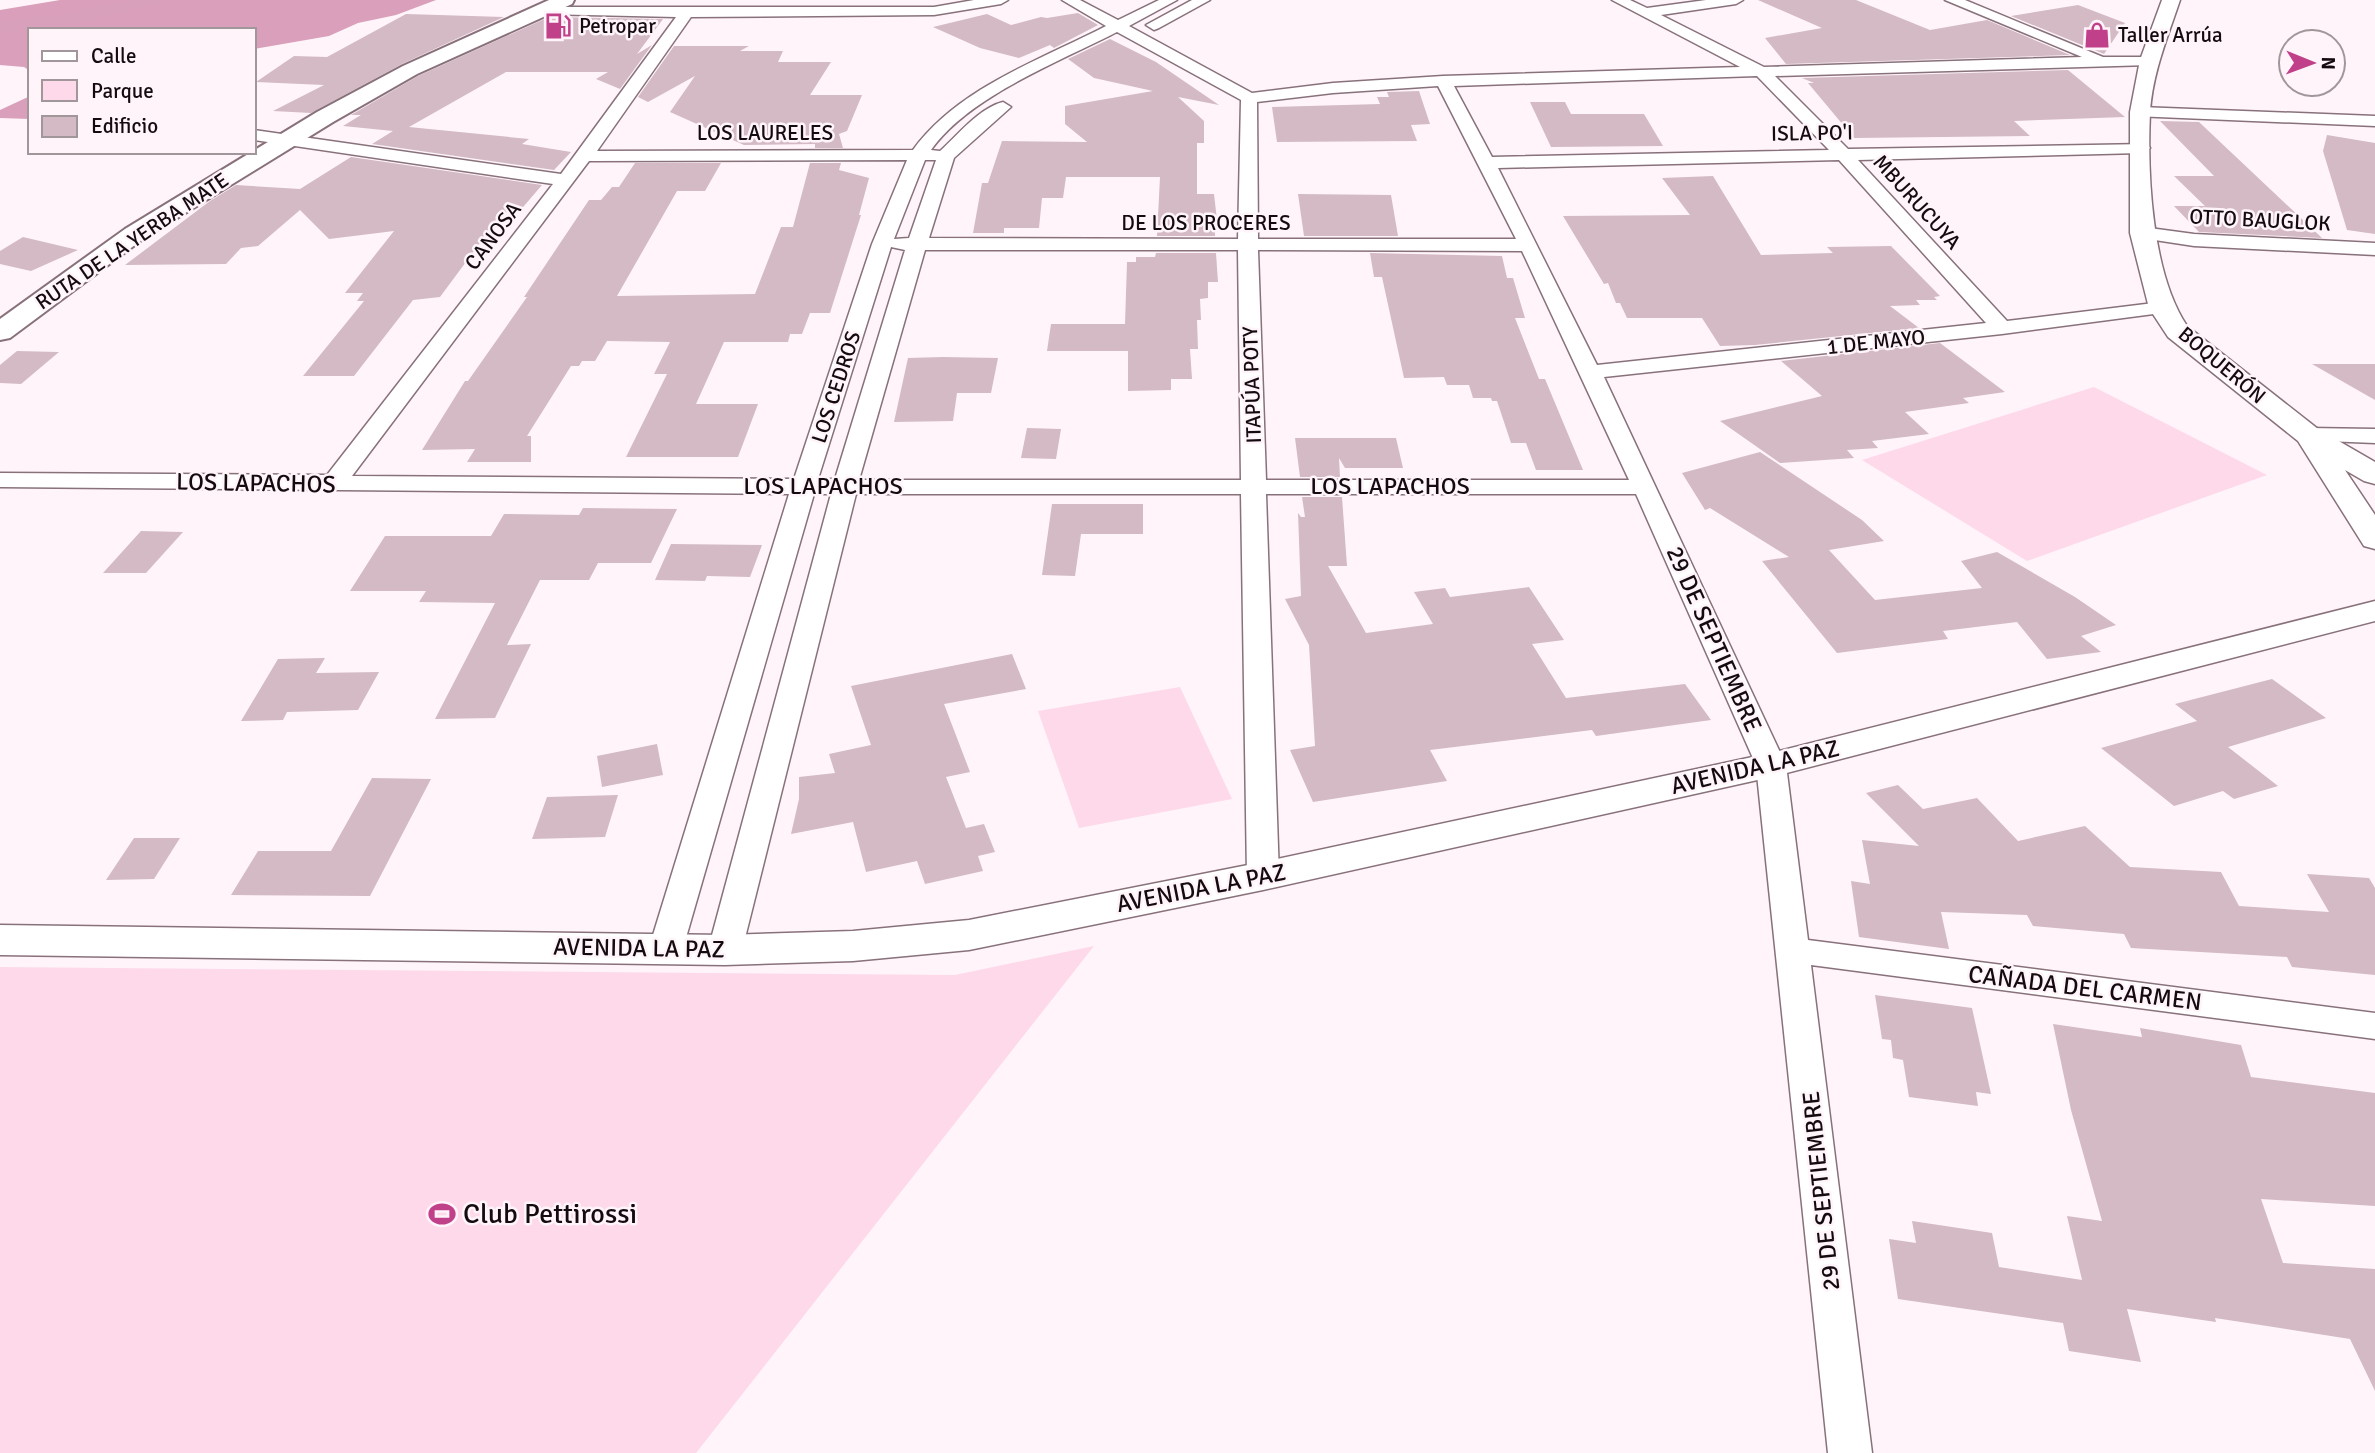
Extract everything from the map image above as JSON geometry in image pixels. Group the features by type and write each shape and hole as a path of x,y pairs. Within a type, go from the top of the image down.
{"main road":[{"name":"RUTA DE LA YERBA MATE","path":"0,332 134,234 286,140 410,70 565,0"}],"street":[{"path":"542,10 687,13 934,10 1001,0"},
{"path":"1069,0 1249,98 1333,88 1443,81 2107,61 2149,68"},
{"name":"LOS CEDROS","path":"666,948 804,486 883,244 918,155 925,142 940,128 993,91 1126,30 1170,0"},
{"path":"725,950 845,487 946,156 981,123 1011,102 1126,30 1203,0"},
{"name":"MBURUCUYA","path":"1619,0 1762,72 1844,155 2002,328"},
{"path":"1646,13 1736,0"},
{"path":"1952,0 2107,61"},
{"name":"BOQUERÓN","path":"2171,0 2149,68 2140,112 2142,233 2162,308 2178,331 2308,435 2375,475"},
{"name":"CANOSA","path":"333,484 584,156 687,13"},
{"name":"29 DE SEPTIEMBRE","path":"1443,81 1529,245 1590,372 1771,765 1850,1453"},
{"name":"ITAPÚA POTY","path":"1249,98 1248,247 1263,876"},
{"path":"2140,112 2375,121"},
{"path":"256,135 564,180"},
{"name":"ISLA PO'I","path":"1484,163 2141,148"},
{"name":"LOS LAURELES","path":"584,156 946,156"},
{"name":"OTTO BAUGLOK","path":"2142,233 2193,240 2375,249"},
{"name":"DE LOS PROCERES","path":"883,244 1248,247 1529,245"},
{"name":"1 DE MAYO","path":"1590,372 2162,308"},
{"path":"2308,435 2375,436"},
{"path":"2308,435 2375,539"},
{"name":"LOS LAPACHOS","path":"0,480 845,487 1645,487"},
{"name":"AVENIDA LA PAZ","path":"0,940 725,950 853,946 969,934 1263,876 1771,765 2375,611"},
{"name":"CAÑADA DEL CARMEN","path":"1794,950 2375,1026"}],"green space":[{"path":"2094,387 2267,475 2027,561 1862,460"},
{"path":"1180,687 1232,799 1079,828 1038,711"},
{"name":"Club Pettirossi","path":"1094,946 696,1453 0,1453 0,967 955,975"}],"shaded area":[{"path":"60,0 436,0 396,15 358,23 329,36 256,49 256,28 28,28 28,70 0,65 0,10"},
{"path":"28,97 28,119 0,118 0,110"}],"building":[{"path":"1758,0 1856,0 1930,30 1987,20 2070,55 1786,64 1765,38 1822,28"},
{"path":"2078,5 2125,23 2104,54 2011,16"},
{"path":"1078,13 1098,25 1054,48 1050,45 1019,58 980,48 933,27 987,14 1011,25 1041,17"},
{"path":"406,14 504,17 402,64 311,113 273,111 324,85 256,82 294,56 327,57"},
{"path":"549,17 663,19 637,54 652,45 620,89 596,79 608,72 506,72 409,127 529,139 522,144 571,152 554,170 372,144 393,131 343,126 361,115 351,115 418,76"},
{"path":"1110,39 1156,62 1219,105 1178,97 1204,121 1204,143 1197,143 1197,194 1214,194 1218,229 1215,229 1215,236 1157,236 1160,177 1066,177 1063,198 1042,198 1039,228 1004,228 1004,233 973,233 982,183 988,183 1002,141 1087,142 1065,124 1065,106 1153,91 1094,78 1068,59"},
{"path":"674,46 749,46 740,51 783,51 778,62 831,62 810,95 862,95 847,131 839,134 843,148 815,148 815,144 744,145 670,112 695,76 648,102 638,97"},
{"path":"2068,70 2125,117 2014,121 2030,136 1854,138 1808,83 1814,83 1802,78"},
{"path":"1419,91 1430,124 1411,125 1417,141 1277,142 1272,107 1380,104 1377,97 1389,97 1387,92"},
{"path":"1530,102 1565,102 1571,114 1644,114 1663,146 1551,147"},
{"path":"2160,121 2199,122 2322,238 2199,232 2174,206 2205,206 2174,176 2214,176"},
{"path":"2327,135 2375,143 2375,234 2347,230 2323,151"},
{"path":"351,157 542,185 518,213 503,212 440,297 413,300 354,376 303,376 364,301 357,301 363,293 345,293 394,231 329,239 300,210 258,246 241,248 226,264 125,265 210,201 236,185 300,189"},
{"path":"635,163 721,163 705,191 677,191 617,296 755,294 781,227 793,227 810,163 841,163 839,170 869,178 861,215 830,313 810,313 802,334 790,334 788,342 724,342 696,404 758,404 738,457 626,457 667,374 654,374 670,342 607,341 595,361 582,361 579,366 571,366 527,436 531,436 531,462 467,462 475,449 422,450 465,381 468,381 527,297 524,297 589,200 601,200 612,187 619,187"},
{"path":"1713,176 1761,255 1833,253 1827,247 1891,246 1940,296 1934,297 1937,300 1916,300 1920,305 1890,306 1919,328 1755,345 1720,346 1702,318 1627,318 1620,303 1616,303 1608,283 1604,284 1563,216 1690,215 1662,178"},
{"path":"1298,194 1391,195 1398,236 1304,236"},
{"path":"23,237 78,250 31,271 0,264 0,251"},
{"path":"1156,253 1216,253 1218,282 1208,282 1208,298 1200,299 1201,320 1197,320 1198,349 1190,349 1192,379 1171,379 1171,390 1128,391 1128,351 1047,351 1051,324 1125,324 1127,262 1136,262 1136,257 1155,257"},
{"path":"1370,253 1502,256 1507,278 1513,278 1525,318 1515,318 1539,379 1545,379 1583,470 1536,470 1526,443 1511,443 1497,401 1492,401 1491,398 1473,398 1469,385 1447,385 1444,377 1404,378 1382,277 1374,277"},
{"path":"1940,343 2005,392 1963,398 1969,403 1905,412 1929,434 1872,441 1878,448 1847,450 1854,458 1780,463 1720,421 1822,396 1781,361"},
{"path":"17,351 59,352 21,384 0,383 0,365"},
{"path":"908,358 998,358 991,393 957,393 953,421 894,422"},
{"path":"2312,364 2375,364 2375,400"},
{"path":"1027,428 1061,429 1056,459 1021,458"},
{"path":"1295,438 1396,438 1403,468 1345,468 1339,458 1340,477 1300,477"},
{"path":"1760,452 1862,520 1884,541 1829,550 1875,600 1982,588 1961,561 1997,552 2075,597 2116,625 2081,636 2101,652 2047,659 2017,622 1943,631 1948,639 1837,653 1762,561 1789,557 1710,508 1705,510 1682,473"},
{"path":"1302,497 1342,497 1347,566 1328,566 1366,633 1433,624 1414,592 1445,588 1450,597 1529,587 1564,640 1532,644 1566,698 1685,684 1711,720 1596,736 1592,730 1430,750 1447,781 1313,802 1290,750 1315,746 1309,645 1285,599 1301,596 1298,513 1305,517"},
{"path":"1052,504 1143,504 1143,534 1081,534 1075,576 1042,575"},
{"path":"583,508 677,509 651,563 598,563 589,580 540,580 507,645 531,644 495,718 435,719 495,603 419,602 426,591 350,591 385,536 491,536 504,514 579,515"},
{"path":"141,531 183,532 146,573 103,573"},
{"path":"671,544 762,545 750,577 707,576 705,581 655,580"},
{"path":"1012,654 1026,689 944,704 970,772 946,777 966,828 984,824 995,852 978,856 983,871 925,884 917,861 866,872 853,822 791,834 799,799 799,777 835,773 829,754 871,745 851,686"},
{"path":"325,658 316,673 379,672 358,710 287,712 283,720 241,721 278,659"},
{"path":"2272,679 2326,718 2228,747 2278,786 2234,799 2223,791 2174,806 2101,748 2197,721 2175,704"},
{"path":"657,744 663,775 602,787 597,756"},
{"path":"372,778 431,779 370,896 231,895 258,851 331,851"},
{"path":"1898,785 1923,809 1977,798 2018,841 2085,826 2130,867 2221,872 2239,906 2329,912 2307,874 2369,878 2375,888 2375,975 2292,967 2287,957 2131,948 2124,934 2033,926 2027,915 1941,912 1949,949 1859,937 1851,881 1870,884 1862,840 1919,846 1866,793"},
{"path":"618,795 605,837 532,839 547,797"},
{"path":"134,838 180,838 154,879 106,880"},
{"path":"1875,995 1972,1008 1991,1094 1976,1092 1978,1106 1909,1097 1903,1060 1893,1058 1891,1040 1882,1039"},
{"path":"2053,1024 2142,1037 2140,1028 2241,1045 2251,1077 2375,1093 2375,1206 2261,1199 2283,1263 2375,1269 2375,1391 2350,1339 2215,1318 2216,1322 2127,1309 2141,1362 2069,1351 2063,1323 1898,1299 1889,1239 1916,1243 1912,1221 1992,1233 1999,1267 2082,1280 2067,1216 2102,1221 2071,1110"}],"waterway":[{"path":"0,28 68,20 151,0"}],"place":[{"name":"Petropar","path":"558,26"},
{"name":"Taller Arrúa","path":"2097,35"},
{"name":"Club Pettirossi","path":"442,1214"}]}
